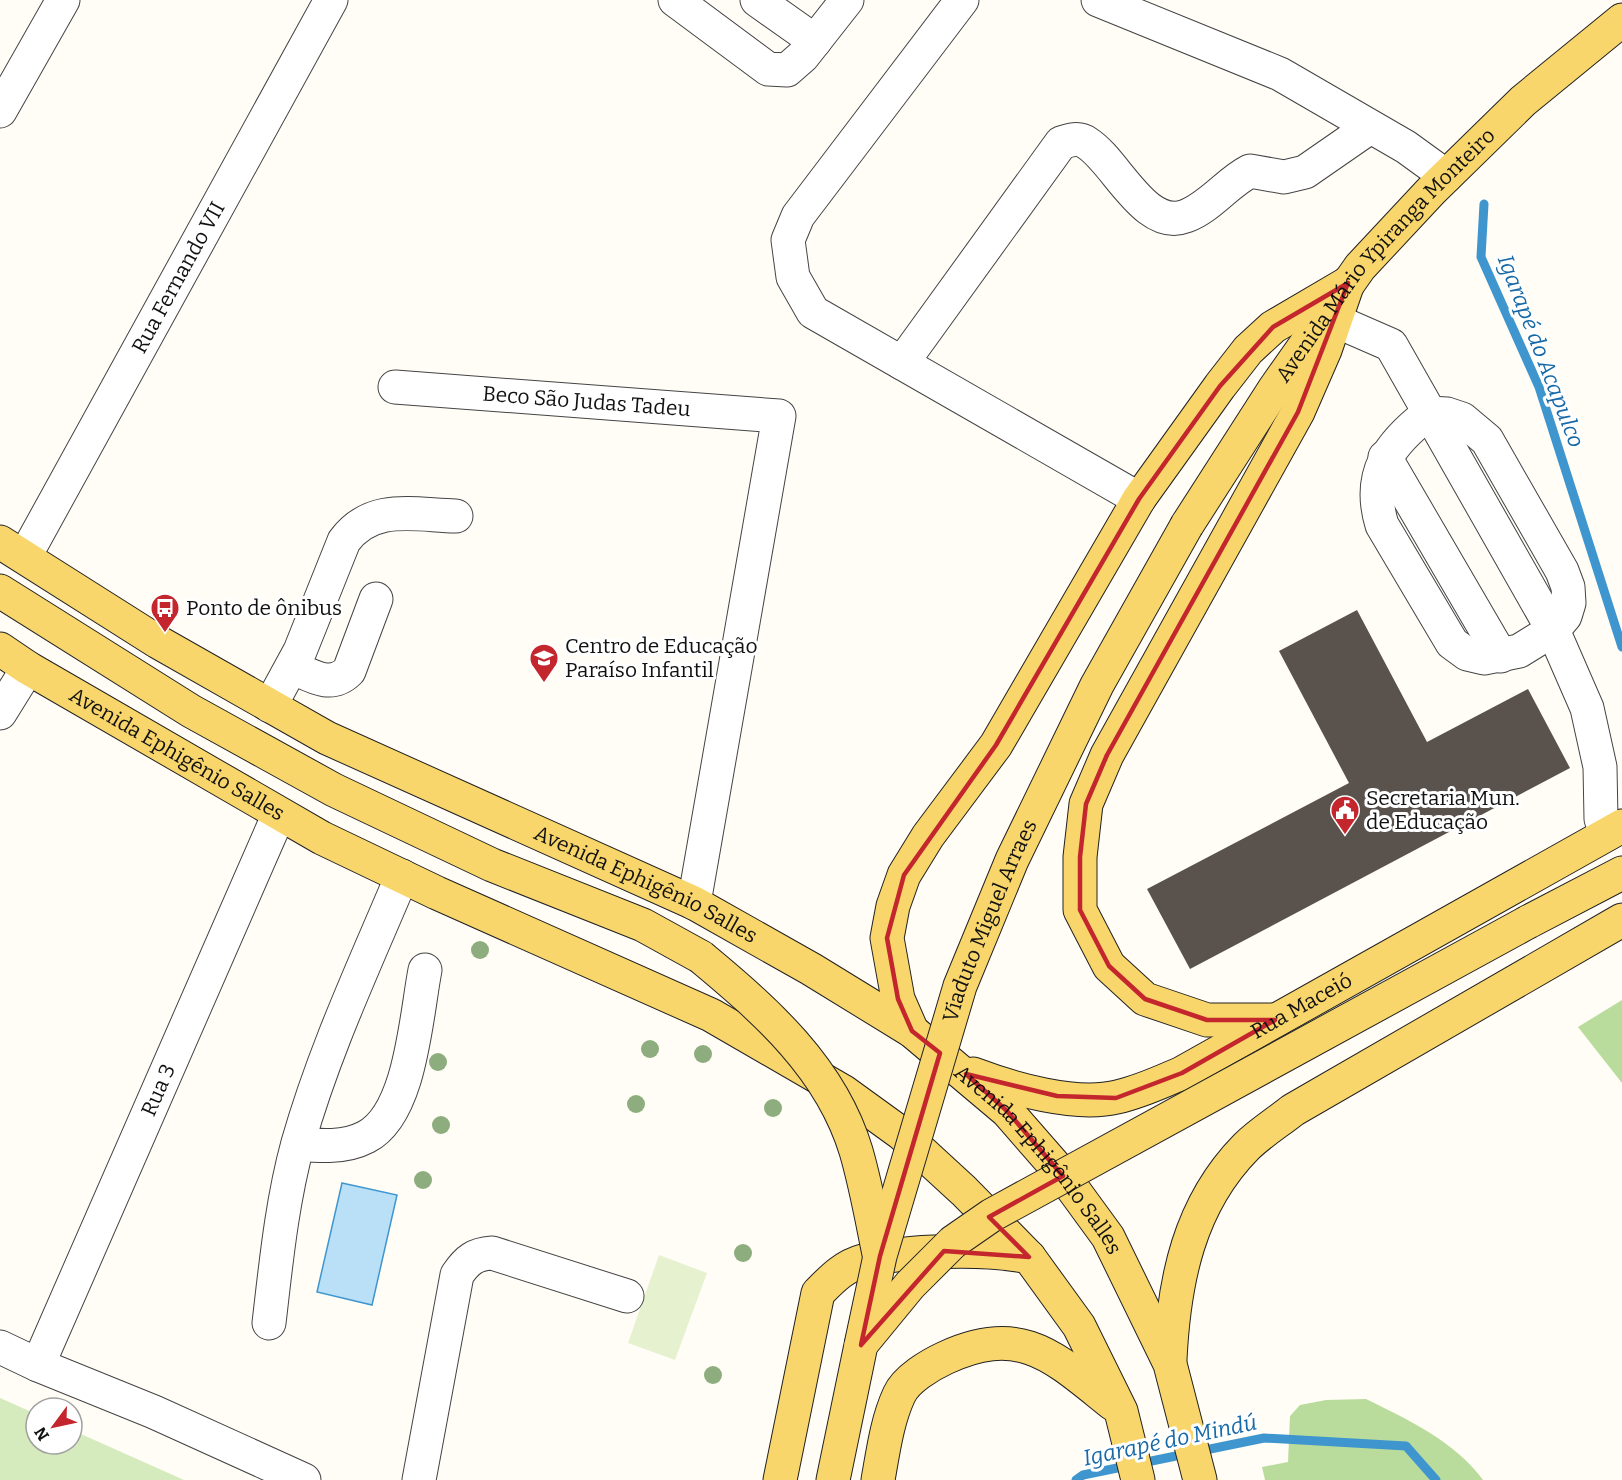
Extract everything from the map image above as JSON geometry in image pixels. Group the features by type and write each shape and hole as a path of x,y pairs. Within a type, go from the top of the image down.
{"main road":[{"name":"Avenida Mário Ypiranga Monteiro","path":"1186,525 1348,283 1385,238 1523,101 1622,20"},
{"path":"1275,1020 1207,1020 1145,999 1109,966 1080,910 1080,857 1086,804 1107,755 1298,412 1336,321 1348,283"},
{"path":"912,1031 898,999 887,938 893,906 904,875 928,836 996,745 1139,499 1248,350 1273,327 1348,283"},
{"name":"Viaduto Miguel Arraes","path":"833,1480 880,1256 960,986 1012,860 1097,685 1186,525"},
{"name":"Avenida Ephigênio Salles","path":"12,549 159,642 327,738 694,903 811,969 912,1031 960,1069 1007,1111 1062,1174 1108,1237 1170,1364"},
{"path":"0,591 191,711 333,790 492,864 643,925 701,957 759,1006 794,1043 834,1098 855,1150 880,1256"},
{"name":"Avenida Ephigênio Salles","path":"0,649 28,668 279,814 402,876 711,1015 844,1092 902,1134 964,1191 1029,1257 1079,1326 1121,1411 1138,1480"},
{"name":"Rua Maceió","path":"960,1069 991,1081 1057,1096 1090,1100 1116,1098 1182,1073 1615,830"},
{"name":"Viaduto Miguel Arraes","path":"861,1345 910,1285 953,1242 992,1215 1622,873"},
{"path":"1200,1480 1170,1364 1173,1305 1187,1248 1213,1187 1247,1146 1293,1110 1622,920"},
{"path":"780,1480 819,1293 836,1274 862,1261 939,1251 1008,1253 1029,1257"},
{"path":"878,1480 888,1431 900,1393 928,1366 990,1342 1023,1345 1055,1358 1121,1411"}],"street":[{"path":"0,111 63,0"},
{"name":"Rua Fernando VII","path":"12,549 331,0"},
{"path":"675,0 768,69 787,70 815,41 847,0"},
{"path":"757,0 815,41"},
{"path":"962,0 798,216 788,240 794,277 813,312 1139,499"},
{"path":"1098,0 1280,74 1406,147 1446,176"},
{"path":"902,363 1061,143 1071,139 1087,142 1149,210 1166,218 1185,217 1250,171 1284,177 1305,172 1370,127"},
{"path":"1336,321 1390,345 1553,630 1587,708 1600,767 1601,819 1615,830"},
{"name":"Beco São Judas Tadeu","path":"395,387 778,416 694,903"},
{"path":"1430,413 1398,440 1385,458 1500,656 1519,651 1553,630"},
{"path":"270,706 292,667 344,541 353,529 368,519 386,514 456,516"},
{"path":"292,667 316,678 330,681 342,678 349,671 376,599"},
{"path":"0,713 28,668"},
{"name":"Rua 3","path":"38,1365 279,814"},
{"path":"269,1323 280,1237 298,1144 331,1045 402,876"},
{"path":"298,1144 346,1144 366,1137 385,1122 398,1101 405,1079 425,970"},
{"path":"418,1480 457,1275 465,1263 478,1254 492,1253 627,1296"},
{"path":"0,1347 38,1365 154,1412 304,1480"}],"highlighted area":[{"path":"1348,283 1298,412 1107,755 1086,804 1080,857 1080,910 1109,966 1145,999 1207,1020 1275,1020 1182,1073 1116,1098 1057,1096 966,1074 1007,1111 1063,1176 989,1217 1029,1257 944,1251 861,1345 880,1256 940,1053 912,1031 898,999 887,938 904,875 996,745 1139,499 1220,386 1273,327"}],"green space":[{"path":"1622,1000 1622,1083 1578,1027"},
{"path":"659,1255 707,1273 675,1360 628,1343"},
{"path":"0,1398 24,1409 24,1456 84,1456 84,1435 184,1480 0,1480"},
{"path":"1366,1399 1414,1423 1445,1443 1472,1466 1483,1480 1265,1480 1262,1467 1288,1462 1290,1416 1300,1405 1326,1400"}],"water":[{"path":"342,1183 397,1195 372,1305 317,1292"}],"building":[{"name":"Secretaria Mun. de Educação","path":"1357,610 1427,742 1528,689 1570,768 1190,969 1147,889 1349,783 1279,651"}],"waterway":[{"name":"Igarapé do Acapulco","path":"1484,204 1481,257 1539,387 1622,647"},
{"name":"Igarapé do Mindú","path":"1076,1480 1083,1475 1264,1438 1406,1446 1436,1480"}],"place":[{"name":"Ponto de ônibus","path":"165,634"},
{"name":"Centro de Educação Paraíso Infantil","path":"544,684"},
{"name":"Secretaria Mun. de Educação","path":"1345,836"}]}
